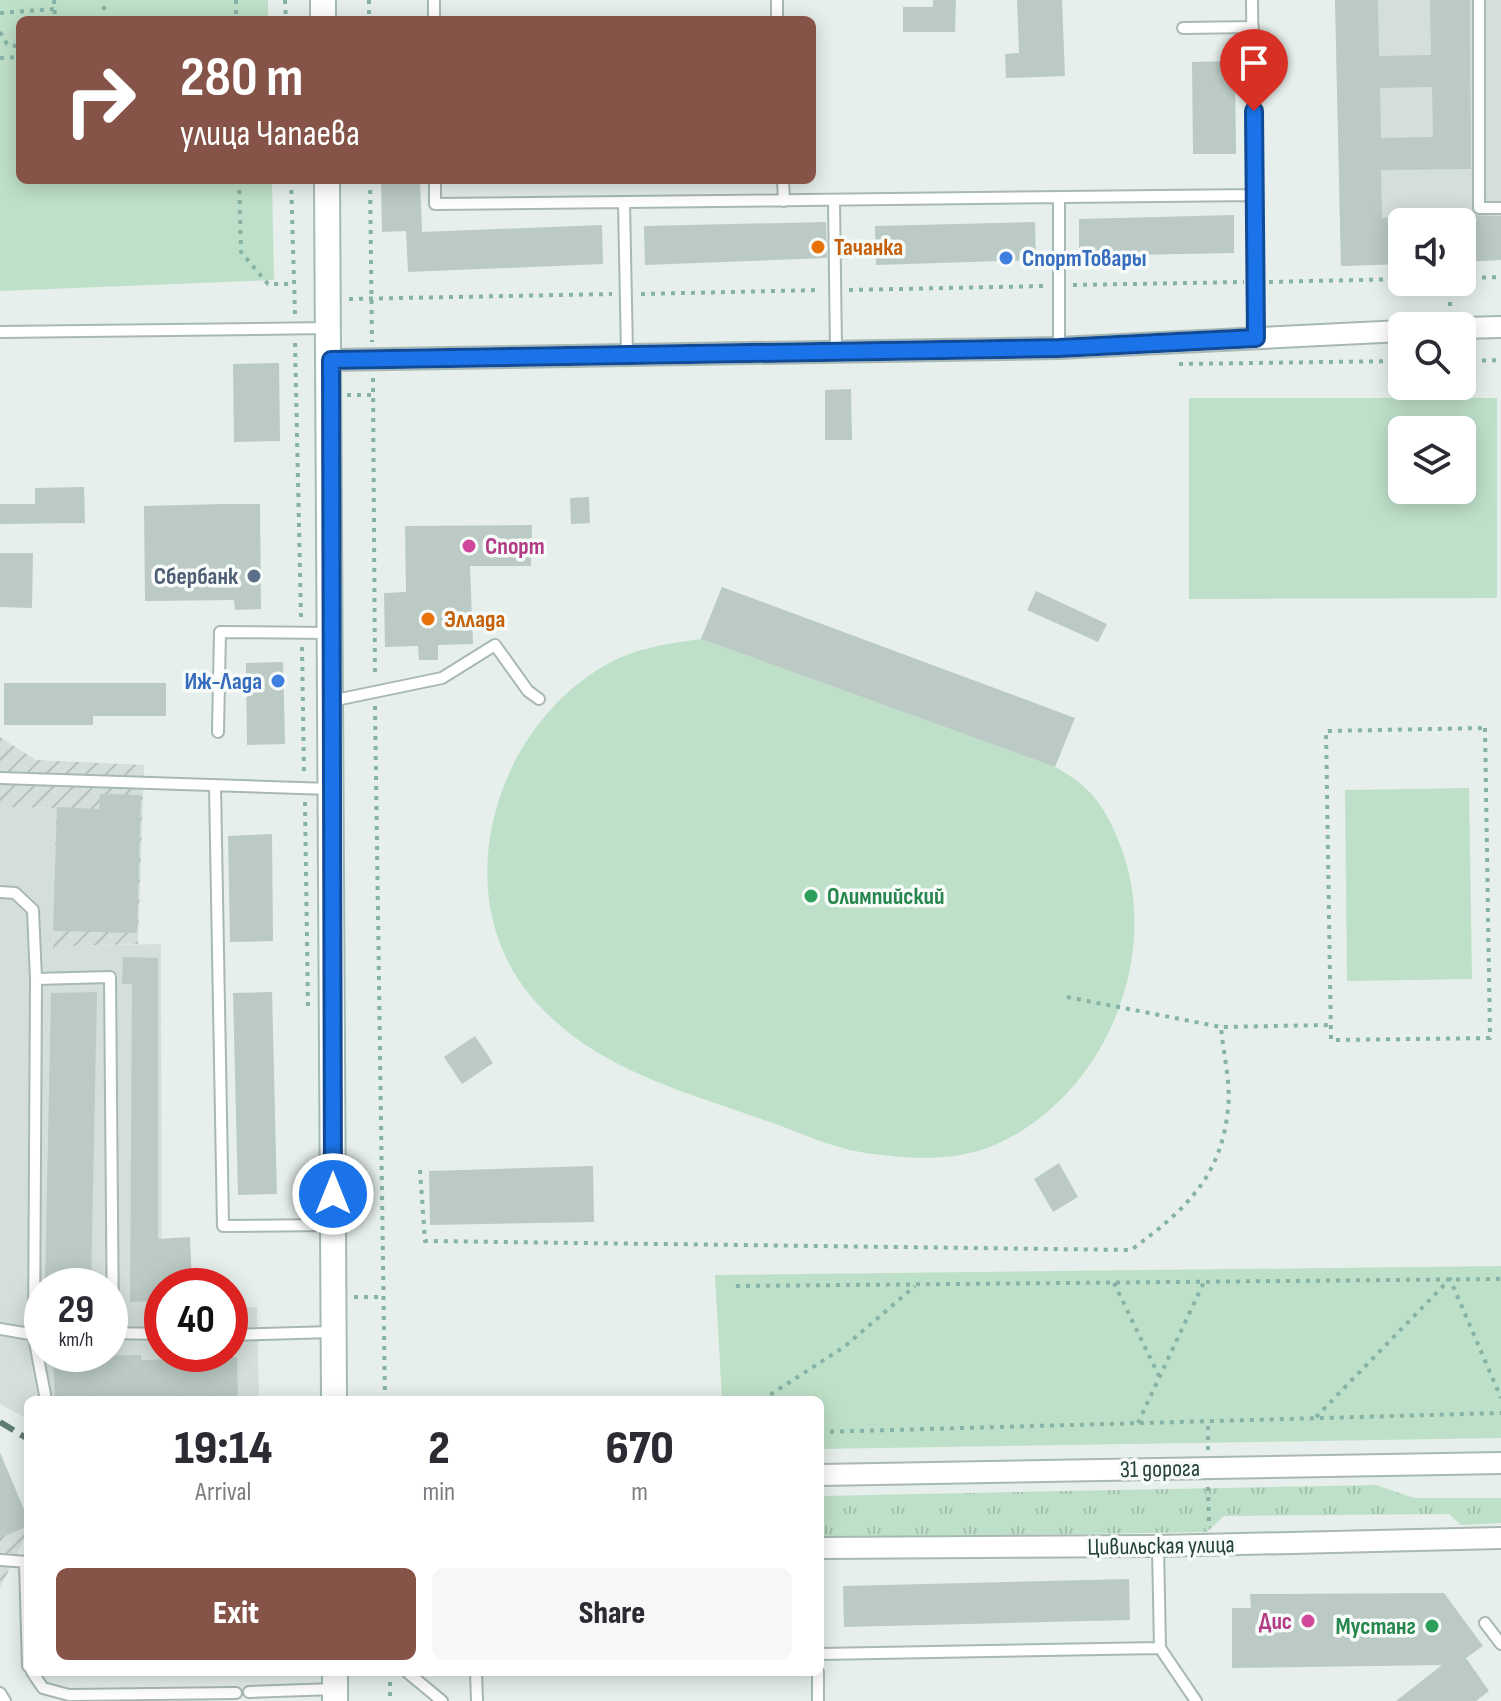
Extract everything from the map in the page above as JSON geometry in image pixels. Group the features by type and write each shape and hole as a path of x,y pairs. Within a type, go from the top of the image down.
{"street":[{"path":"327,184 331,360 334,1396"},
{"path":"1476,328 1501,327"},
{"path":"331,360 1059,348 1388,332"},
{"name":"31 дорога","path":"824,1475 1501,1463"},
{"name":"Цивильская улица","path":"824,1548 1158,1546 1501,1538"}],"lane":[{"path":"1252,0 1256,338"},
{"path":"1479,0 1479,208 1501,208"},
{"path":"1183,28 1253,27"},
{"path":"435,184 435,204 1059,200 1255,195"},
{"path":"783,184 784,201"},
{"path":"1059,200 1059,348"},
{"path":"834,201 836,350"},
{"path":"624,202 627,354"},
{"path":"0,332 330,328"},
{"path":"218,732 220,632 331,633"},
{"path":"331,701 442,678 495,645 528,691 539,699"},
{"path":"0,778 332,789"},
{"path":"215,786 223,1226 334,1225"},
{"path":"0,892 15,893 33,910 38,1268"},
{"path":"36,979 110,977 111,1268"},
{"path":"0,1329 24,1334"},
{"path":"248,1334 334,1332"},
{"path":"42,1372 45,1396"},
{"path":"1158,1546 1160,1648 1196,1701"},
{"path":"0,1560 24,1562"},
{"path":"1485,1623 1501,1644"},
{"path":"824,1654 1160,1648"},
{"path":"35,1676 43,1688 69,1695 214,1697 236,1693"},
{"path":"412,1676 442,1701"},
{"path":"476,1676 477,1701"},
{"path":"818,1676 818,1701"},
{"path":"249,1692 299,1696 335,1687"},
{"path":"0,1693 5,1701"}],"path":[{"path":"54,0 55,16"},
{"path":"0,13 55,9"},
{"path":"0,32 7,44 16,46"},
{"path":"239,184 241,252 268,284 294,284"},
{"path":"370,184 385,1396"},
{"path":"1476,278 1501,277"},
{"path":"371,299 1388,279"},
{"path":"1476,361 1501,360"},
{"path":"1171,364 1388,361"},
{"path":"1485,728 1490,1038 1331,1040 1332,1025 1326,731 1485,728"},
{"path":"1067,997 1221,1027 1332,1025"},
{"path":"420,1170 425,1241 1131,1250 1178,1215 1216,1167 1229,1106 1221,1027"},
{"path":"1450,1279 1501,1398"},
{"path":"1316,1418 1450,1279"},
{"path":"736,1286 1501,1279"},
{"path":"1138,1423 1204,1282"},
{"path":"1114,1283 1159,1376"},
{"path":"768,1396 844,1347 917,1284"},
{"path":"824,1432 1501,1413"},
{"path":"1208,1421 1209,1545"},
{"path":"390,1676 390,1701"}],"shaded area":[{"path":"1335,0 1501,0 1501,260 1476,261 1476,208 1388,208 1388,264 1341,266"},
{"path":"0,737 36,760 144,765 138,944 68,946 67,951 53,951 56,808 0,807"},
{"path":"0,807 56,808 53,950 67,946 161,944 162,1268 144,1268 144,1372 248,1372 248,1307 257,1307 259,1396 24,1396 24,1417 0,1404"},
{"path":"0,1452 24,1509 24,1539 0,1588"}],"green space":[{"path":"0,0 268,0 268,16 16,16 16,184 272,184 274,280 0,291"},
{"path":"1189,398 1497,398 1497,598 1189,599"},
{"name":"Олимпийский","path":"701,639 1055,767 1077,781 1102,807 1119,842 1131,885 1134,929 1129,973 1116,1016 1096,1055 1069,1091 1036,1121 997,1144 947,1157 911,1158 849,1150 643,1076 585,1044 558,1024 534,1000 507,959 491,914 487,866 494,819 509,773 534,731 565,695 604,666 639,651"},
{"path":"1469,788 1472,979 1347,981 1345,790"},
{"path":"1501,1266 1501,1438 824,1449 824,1396 722,1396 715,1275"},
{"path":"1376,1485 1414,1498 1501,1498 1501,1523 1461,1525 1449,1514 1224,1516 1207,1532 824,1538 824,1496"}],"building":[{"path":"933,0 956,0 955,32 903,32 903,7 933,7"},
{"path":"1017,0 1062,0 1065,76 1006,78 1005,54 1019,53"},
{"path":"1335,0 1378,0 1379,56 1431,55 1430,0 1470,0 1471,169 1381,170 1382,218 1388,218 1388,264 1341,266","holes":["1432,87 1433,137 1381,138 1380,88"]},
{"path":"1235,61 1236,154 1193,154 1192,62"},
{"path":"381,184 420,184 422,232 602,225 603,264 408,272 406,231 382,232"},
{"path":"1234,215 1234,253 1079,256 1079,219"},
{"path":"1476,215 1501,216 1501,260 1476,261"},
{"path":"826,222 827,258 645,265 644,226"},
{"path":"1035,222 1036,260 876,265 875,226"},
{"path":"279,363 280,441 234,442 233,364"},
{"path":"851,389 852,440 825,440 825,390"},
{"path":"84,487 85,523 0,524 0,504 35,504 35,488"},
{"path":"589,497 590,523 571,524 570,498"},
{"path":"260,504 261,609 235,610 234,600 145,601 144,506"},
{"path":"532,525 531,566 470,566 473,644 438,645 438,660 419,660 418,646 385,647 384,593 406,592 405,526"},
{"path":"0,553 33,553 32,608 0,607"},
{"path":"722,587 1075,718 1055,767 701,639"},
{"path":"1036,591 1107,624 1098,642 1027,610"},
{"path":"283,662 285,744 247,745 246,663"},
{"path":"4,683 166,683 166,716 93,716 93,725 4,725"},
{"path":"100,794 141,795 137,933 53,931 57,807 99,809"},
{"path":"272,834 273,941 230,942 228,836"},
{"path":"123,957 158,958 158,1239 190,1237 191,1268 144,1268 144,1301 130,1302 132,984 122,984"},
{"path":"97,992 91,1268 45,1268 51,993"},
{"path":"272,992 277,1194 238,1195 233,993"},
{"path":"475,1036 493,1063 462,1084 444,1057"},
{"path":"1059,1163 1078,1197 1053,1212 1034,1179"},
{"path":"593,1166 594,1222 430,1225 429,1171"},
{"path":"128,1355 141,1355 144,1372 237,1372 238,1396 55,1396 54,1372 128,1372"},
{"path":"0,1453 24,1510 24,1528 0,1538"},
{"path":"1129,1579 1130,1620 844,1627 843,1586"},
{"path":"1444,1593 1483,1646 1466,1658 1489,1691 1476,1701 1396,1701 1442,1665 1232,1668 1232,1608 1251,1608 1250,1594"}],"railway":[{"path":"0,1422 24,1437"}],"place":[{"name":"Тачанка","path":"818,247"},
{"name":"СпортТовары","path":"1006,258"},
{"name":"Спорт","path":"469,546"},
{"name":"Сбербанк","path":"254,576"},
{"name":"Эллада","path":"428,619"},
{"name":"Иж-Лада","path":"278,681"},
{"name":"Олимпийский","path":"811,896"},
{"name":"Дис","path":"1308,1621"},
{"name":"Мустанг","path":"1432,1626"}],"route":[{"path":"333,1194 331,360 1059,348 1256,338 1254,111"}]}
